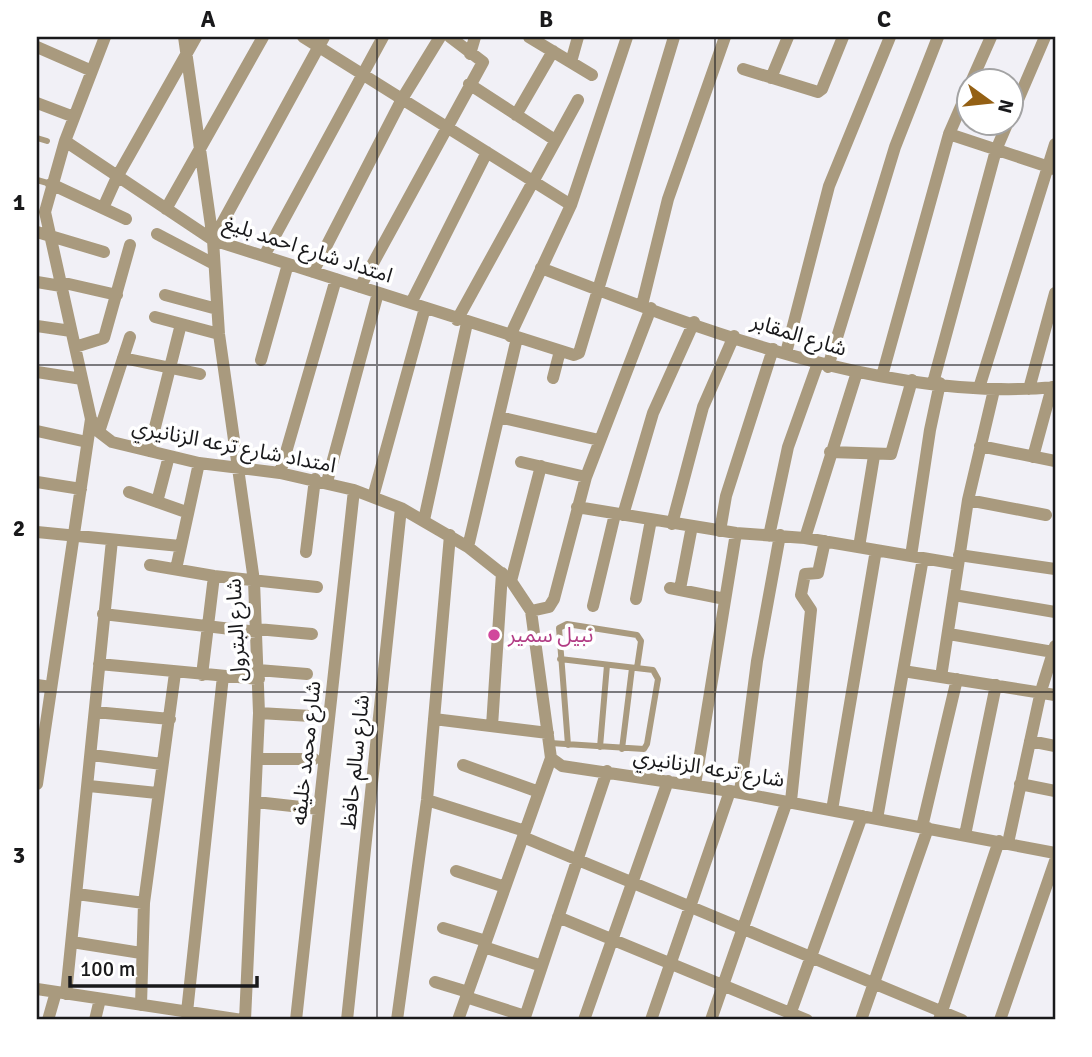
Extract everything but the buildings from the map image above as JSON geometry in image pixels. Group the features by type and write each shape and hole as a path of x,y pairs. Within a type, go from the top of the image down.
{"street":[{"path":"37,784 90,419 61,284 42,232 51,184 105,37"},
{"name":"شارع البترول","path":"184,37 213,240 219,334 254,581 257,630 258,759 244,1020"},
{"path":"103,208 117,177 196,37"},
{"path":"166,209 199,146 263,37"},
{"path":"303,37 321,42 362,74 571,205"},
{"path":"264,256 383,37"},
{"path":"313,272 402,99 440,37"},
{"path":"360,287 482,62 450,37"},
{"path":"470,54 474,37"},
{"path":"529,37 592,75"},
{"path":"570,62 578,37"},
{"path":"468,547 499,416 514,337 541,268 571,205 627,37"},
{"path":"553,378 560,351 574,355 579,352 600,290 674,37"},
{"path":"531,611 549,607 554,599 586,477 647,306 668,199 725,37"},
{"path":"771,78 788,37"},
{"path":"743,69 815,92 822,89 843,37"},
{"path":"720,531 726,496 779,351 829,186 890,37"},
{"path":"651,1020 690,906 735,792 788,447 823,365 895,147 938,37"},
{"path":"978,66 990,37"},
{"path":"1026,81 1045,37"},
{"path":"213,240 321,42"},
{"path":"41,44 92,71"},
{"path":"516,115 553,51"},
{"path":"469,84 555,140"},
{"path":"424,520 462,321 533,181 578,100"},
{"path":"37,103 74,117"},
{"path":"882,376 949,134 956,118"},
{"path":"949,134 1051,168"},
{"path":"877,819 903,671 937,383 996,150 1002,136"},
{"name":"امتداد شارع احمد بليغ","path":"65,141 213,240 560,351"},
{"path":"979,388 1051,168 1055,144"},
{"path":"411,303 487,152"},
{"path":"51,184 126,219"},
{"path":"42,232 104,252"},
{"path":"157,234 214,264"},
{"path":"75,347 104,338 130,245"},
{"path":"261,360 288,264"},
{"name":"شارع المقابر","path":"541,268 823,365 882,376 994,390 1054,387"},
{"path":"280,473 335,279"},
{"path":"37,282 117,295"},
{"path":"306,552 321,481 379,293"},
{"path":"1028,388 1055,293"},
{"path":"165,295 217,309"},
{"path":"373,497 425,308"},
{"path":"155,317 219,334"},
{"path":"593,606 619,515 653,413 694,322"},
{"path":"149,451 181,324"},
{"path":"37,326 71,331"},
{"path":"671,524 703,407 734,336"},
{"path":"99,432 130,337"},
{"path":"123,358 200,374"},
{"path":"37,372 82,379"},
{"path":"806,538 830,452 857,372"},
{"path":"830,452 874,456 887,456 892,453 912,380"},
{"path":"1033,457 1054,387"},
{"path":"941,677 968,500 994,390"},
{"path":"499,416 599,440"},
{"path":"90,419 99,432"},
{"path":"37,431 87,442"},
{"name":"امتداد شارع ترعه الزنانيري","path":"99,432 112,442 199,463 280,473 355,490 424,520 468,547 507,577"},
{"path":"980,446 1055,461"},
{"path":"157,502 169,456"},
{"path":"859,547 874,456"},
{"path":"521,461 586,477"},
{"path":"176,569 186,512 199,463"},
{"path":"492,726 507,577 541,466"},
{"path":"37,482 81,489"},
{"name":"شارع محمد خليفه","path":"296,1020 355,490"},
{"path":"129,492 186,512"},
{"path":"968,500 1046,515"},
{"path":"577,507 671,524 736,533 806,538 917,557 1055,569"},
{"name":"شارع سالم حافظ","path":"347,1020 401,508"},
{"path":"636,599 651,520"},
{"path":"692,527 675,588 725,598"},
{"path":"37,532 180,546"},
{"path":"695,785 736,533"},
{"path":"397,1020 426,800 450,535"},
{"path":"48,1020 61,993 72,942 112,540"},
{"path":"711,1020 789,801 811,610 801,595 805,574 818,573 825,541"},
{"path":"832,810 877,550"},
{"path":"150,565 214,576 317,587"},
{"path":"202,675 214,576"},
{"path":"458,1020 551,758 531,611 507,577"},
{"path":"954,596 1055,612"},
{"path":"103,614 206,626 312,634"},
{"path":"940,1016 1003,842 1054,649 949,634"},
{"path":"99,664 202,675 307,674"},
{"path":"903,671 1055,695"},
{"path":"145,1020 141,953 144,903 175,673"},
{"path":"189,1015 223,676"},
{"path":"861,1020 925,828 957,679"},
{"path":"37,685 51,687"},
{"path":"965,835 996,685"},
{"path":"95,712 170,719"},
{"path":"259,713 312,716"},
{"path":"434,719 492,726 549,738"},
{"path":"1030,741 1055,747"},
{"path":"92,755 162,764"},
{"name":"شارع ترعه الزنانيري","path":"551,758 562,766 789,801 1055,853"},
{"path":"258,759 314,759"},
{"path":"463,765 539,792"},
{"path":"435,982 524,1018 607,771"},
{"path":"584,1020 668,781"},
{"path":"1020,784 1055,792"},
{"path":"89,786 157,793"},
{"path":"426,800 524,834 632,883 874,984 940,1016 961,1020"},
{"path":"256,802 319,809"},
{"path":"790,1017 862,816"},
{"path":"1000,1020 1055,861"},
{"path":"456,871 505,887"},
{"path":"77,894 144,903"},
{"path":"558,916 790,1017 807,1020"},
{"path":"443,928 541,966"},
{"path":"72,942 141,953"},
{"path":"37,989 145,1005 189,1015 244,1020"},
{"path":"95,1020 100,999"}],"lane":[{"path":"37,138 47,141"},
{"path":"37,180 51,184"},
{"path":"568,745 558,631 567,624 638,635 641,641 634,668 622,749"},
{"path":"549,738 568,745 641,750 647,744 658,677 653,670 560,659"},
{"path":"600,747 607,665"}],"place":[{"name":"نبيل سمير","path":"494,635"}]}
